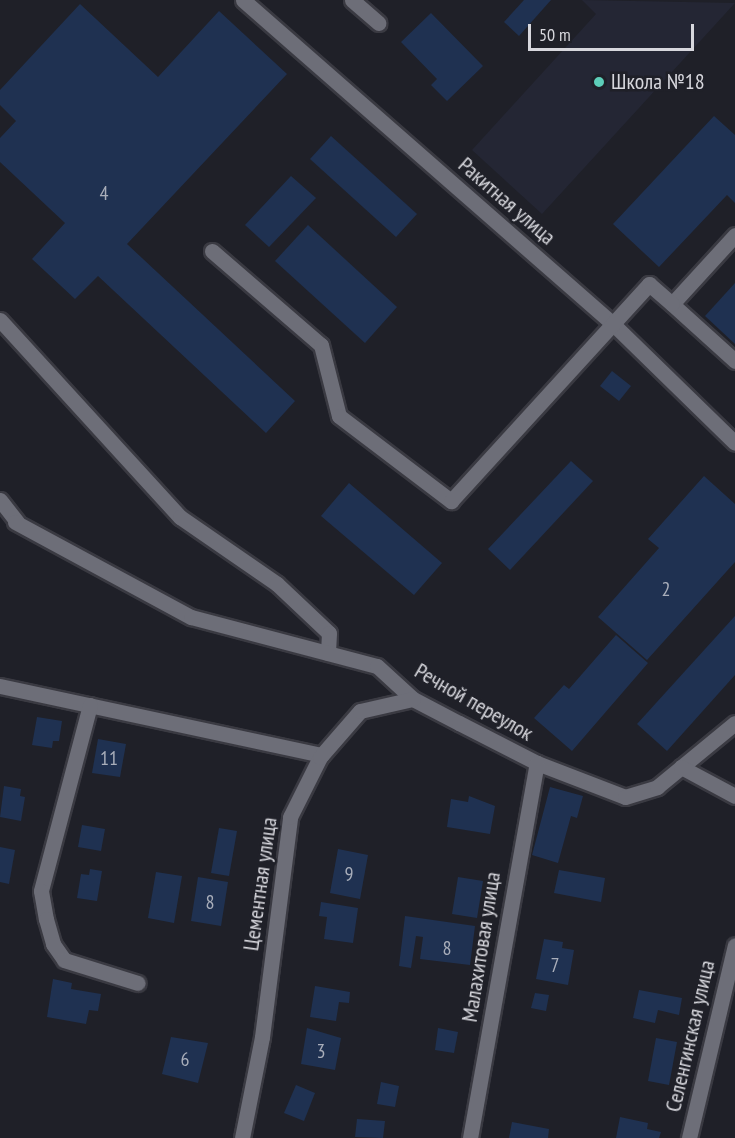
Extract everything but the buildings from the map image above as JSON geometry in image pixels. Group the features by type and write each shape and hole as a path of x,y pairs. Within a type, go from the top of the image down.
{"street":[{"name":"Ракитная улица","path":"243,0 613,324 735,443"},
{"path":"352,0 378,23"},
{"path":"672,304 735,235"},
{"path":"212,251 321,345 339,416 451,501 649,284 735,361"},
{"path":"0,320 180,517 277,584 329,633 328,653"},
{"name":"Речной переулок","path":"0,500 16,522 191,616 377,666 413,699 537,763 625,797 657,787 735,723"},
{"path":"0,687 322,755"},
{"name":"Цементная улица","path":"242,1138 262,1037 290,817 322,755 360,711 413,699"},
{"path":"90,705 41,891 53,944 64,960 138,983"},
{"name":"Малахитовая улица","path":"470,1138 537,763"},
{"path":"681,767 735,796"},
{"name":"Селенгинская улица","path":"689,1138 735,945"}],"shaded area":[{"name":"Школа №18","path":"582,0 735,3 542,214 472,150 596,14"}],"place":[{"name":"Школа №18","path":"599,82"}]}
